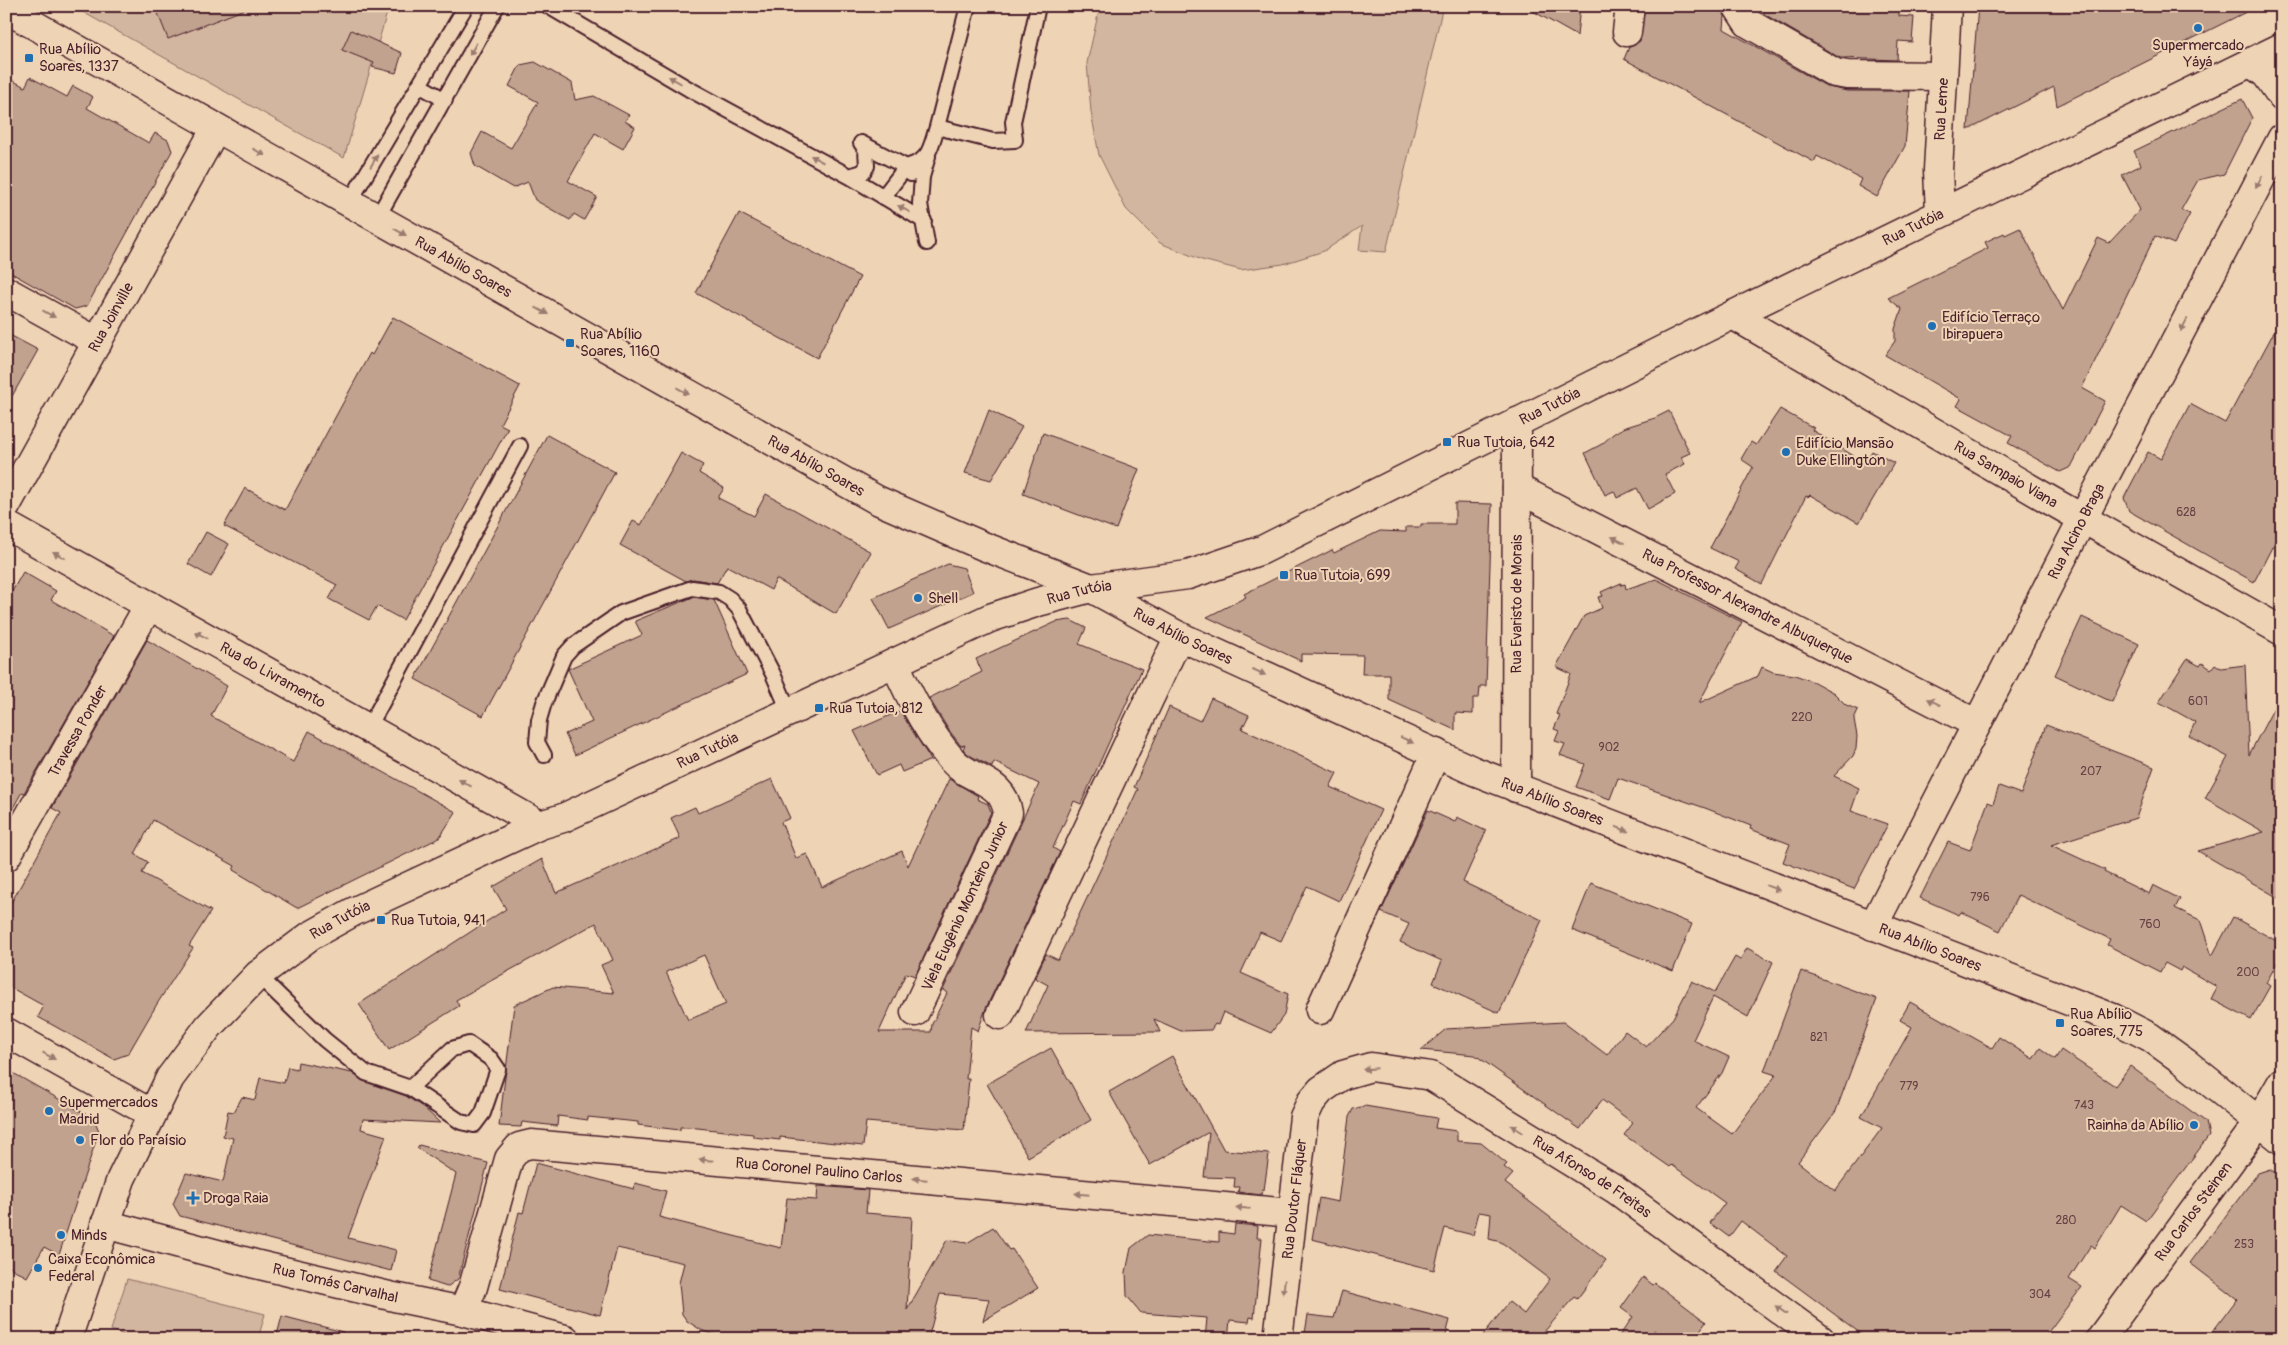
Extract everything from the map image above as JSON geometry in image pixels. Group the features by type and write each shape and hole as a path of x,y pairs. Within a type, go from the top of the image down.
{"street":[{"path":"1737,6 1748,23 1835,73 1847,76 1943,76"},
{"name":"Rua Leme","path":"1940,213 1938,170 1947,6"},
{"name":"Rua Abílio Soares","path":"6,9 876,500 983,546 1091,588 1179,636 1516,788 2113,1018 2150,1037 2186,1062 2282,1140"},
{"name":"Rua Tutóia","path":"67,1339 121,1179 170,1078 209,1026 258,975 310,936 353,912 540,826 572,814 990,618 1038,602 1091,588 1188,575 1262,550 1733,315 2282,47"},
{"path":"2250,62 2266,74 2282,97"},
{"name":"Rua Joinville","path":"6,506 216,128"},
{"name":"Rua Alcino Braga","path":"1873,926 2083,518 2282,138"},
{"path":"6,290 98,342"},
{"name":"Rua Sampaio Viana","path":"1733,315 2282,631"},
{"name":"Rua Evaristo de Morais","path":"1516,788 1517,422"},
{"name":"Rua Professor Alexandre Albuquerque","path":"1517,488 1977,724"},
{"name":"Rua do Livramento","path":"6,525 540,826"},
{"name":"Travessa Ponder","path":"6,857 149,605"},
{"path":"1000,1015 1179,636"},
{"name":"Viela Eugênio Monteiro Junior","path":"895,663 916,711 953,761 1000,791 1007,803 1008,813 915,1012"},
{"path":"1320,1010 1436,753"},
{"path":"6,1032 152,1114"},
{"name":"Rua Afonso de Freitas","path":"1343,1075 1371,1067 1431,1076 1615,1189 1820,1339"},
{"name":"Rua Doutor Fláquer","path":"1278,1339 1304,1117 1311,1102 1321,1090 1343,1075"},
{"name":"Rua Carlos Steinen","path":"2100,1339 2259,1122 2282,1082"},
{"name":"Rua Coronel Paulino Carlos","path":"464,1311 473,1288 509,1159 519,1147 531,1144 1292,1213"},
{"name":"Rua Tomás Carvalhal","path":"105,1224 265,1266 394,1297 464,1311 565,1339"}],"lane":[{"path":"349,203 466,6"},
{"path":"376,218 497,6"},
{"path":"548,6 689,89 849,176 924,221"},
{"path":"920,204 922,178 968,6"},
{"path":"937,127 993,141 1015,140 1013,122 1038,6"},
{"path":"420,85 445,100"},
{"path":"849,176 863,172 867,166 866,150 861,143 906,167 917,186 927,244"},
{"path":"884,198 906,167 917,164 928,156"},
{"path":"368,729 520,446"},
{"path":"544,754 537,742 540,720 544,703 564,656 573,646 621,613 692,588 719,592 735,604 773,674 790,711"},
{"path":"258,975 325,1040 366,1073 410,1088 461,1122 474,1124 483,1113 498,1070 491,1059 469,1044 452,1050 410,1088"}],"shaded area":[{"path":"72,6 389,6 344,158"},
{"path":"1100,6 1443,6 1386,252 1359,250 1362,226 1324,251 1283,264 1241,270 1202,260 1160,243 1126,209 1099,155 1091,112 1087,63"},
{"path":"127,1279 265,1314 258,1339 133,1339 111,1330"}],"building":[{"path":"155,6 248,6 248,8 168,39"},
{"path":"1524,6 1580,6 1577,36"},
{"path":"1645,6 1721,6 1725,16 1724,29 1828,87 1847,91 1910,91 1905,146 1877,197 1858,186 1861,179 1817,156 1814,162 1624,59 1629,47 1640,41"},
{"path":"1765,6 1899,6 1899,16 1914,17 1912,42 1898,41 1897,60 1840,58 1764,14"},
{"path":"1978,6 2258,6 2057,106 2054,87 1968,130"},
{"path":"351,30 402,53 396,73 372,67 374,63 342,50"},
{"path":"535,62 572,83 575,100 594,96 629,115 625,121 635,127 623,149 595,133 568,181 597,197 584,220 574,214 570,220 535,200 528,182 513,188 475,166 471,153 482,132 511,148 538,102 509,86 520,65"},
{"path":"6,77 25,87 30,77 67,97 73,86 93,97 87,108 149,143 155,133 168,140 172,151 87,306 75,309 6,270"},
{"path":"2242,99 2252,118 2224,174 2198,180 2181,210 2190,214 2174,244 2155,236 2082,388 2105,401 2071,467 2060,472 2008,443 2012,436 1957,406 1961,399 1885,355 1895,341 1895,329 1902,309 1888,298 1988,248 1985,242 2020,228 2063,310 2098,238 2109,243 2140,210 2122,175 2141,165 2134,151"},
{"path":"739,213 860,277 817,358 696,293"},
{"path":"393,317 520,386 500,424 508,428 403,620 377,606 369,620 329,599 337,585 224,526 245,488 285,510 370,353 372,355"},
{"path":"2282,317 2282,528 2254,582 2129,511 2124,498 2148,452 2161,459 2190,404 2225,423"},
{"path":"6,333 38,350 6,407"},
{"path":"1780,409 1814,428 1812,430 1865,463 1872,451 1894,463 1859,523 1810,495 1806,496 1762,584 1735,569 1739,562 1710,548 1753,467 1741,459 1751,442 1756,445"},
{"path":"989,410 1022,427 991,480 965,473"},
{"path":"1669,411 1690,453 1681,457 1685,464 1665,474 1675,494 1648,509 1637,488 1617,498 1614,491 1605,495 1585,453 1602,444 1623,428 1655,418"},
{"path":"1043,433 1139,469 1116,529 1023,494"},
{"path":"547,435 615,472 483,716 415,679"},
{"path":"681,453 703,465 699,473 724,488 718,498 754,516 766,494 871,552 836,614 776,579 771,590 727,566 717,583 693,579 686,581 620,545 633,521 641,525"},
{"path":"1455,503 1492,504 1486,686 1480,686 1479,698 1473,698 1473,714 1455,713 1455,730 1389,700 1389,674 1362,674 1363,655 1301,654 1301,661 1207,617 1246,597 1244,594 1332,550 1334,553 1380,531 1406,532 1406,527 1421,527 1421,524 1455,524"},
{"path":"206,532 229,544 211,577 188,564"},
{"name":"Shell","path":"948,564 964,568 973,592 889,629 873,598"},
{"path":"23,572 56,591 51,600 114,636 24,793 22,792 6,820 6,602"},
{"path":"1656,579 1742,622 1699,703 1758,676 1762,667 1773,672 1795,675 1814,682 1834,693 1846,705 1858,710 1854,719 1857,736 1856,749 1853,756 1834,776 1859,788 1851,811 1888,824 1854,889 1783,862 1790,844 1750,829 1751,826 1705,808 1618,778 1610,799 1576,787 1585,764 1560,755 1565,744 1555,741 1559,731 1554,729 1560,715 1556,714 1571,674 1556,667 1584,616 1602,608 1598,597 1603,596 1601,592 1621,583 1621,585 1625,584 1626,589"},
{"path":"693,597 714,600 747,674 575,755 565,734 592,722 568,669 642,635 635,621"},
{"path":"2082,617 2139,644 2112,702 2055,675"},
{"path":"1070,620 1086,628 1079,644 1142,669 1081,804 1074,801 1053,848 1060,852 986,1008 978,1031 971,1027 966,1079 969,1079 964,1130 866,1122 863,1146 780,1137 780,1140 753,1137 753,1134 688,1127 680,1127 680,1130 638,1125 638,1122 588,1117 588,1120 558,1116 557,1126 522,1122 521,1127 499,1126 514,1005 553,987 614,993 601,965 613,960 596,923 456,1000 459,1006 389,1050 359,1004 506,909 493,887 542,859 556,893 680,838 671,818 695,807 698,813 772,779 790,818 781,822 796,858 807,854 822,887 902,851 908,866 949,779 978,796 977,799 988,804 991,812 915,976 906,973 879,1032 931,1032 932,1024 947,993 943,990 1039,784 994,762 992,767 969,755 963,749 965,745 961,746 929,698 982,672 976,659 1056,622","holes":["704,955 726,1004 688,1020 666,972"]},
{"path":"147,640 227,686 211,716 293,762 309,731 456,812 439,838 297,908 233,870 235,866 153,820 135,854 148,862 142,873 211,911 189,946 193,948 128,1054 114,1059 38,1017 44,1006 6,985 6,912 61,813 52,808"},
{"path":"2187,659 2200,666 2202,663 2211,669 2215,664 2221,668 2245,665 2249,755 2282,692 2282,900 2198,851 2264,832 2205,798 2228,757 2189,736 2195,722 2159,702"},
{"path":"1211,698 1249,715 1242,729 1337,773 1330,787 1381,810 1339,901 1307,886 1281,941 1260,932 1241,973 1288,994 1284,1015 1271,1033 1223,1012 1218,1025 1215,1024 1211,1030 1181,1031 1154,1019 1160,1032 1026,1033 1048,985 1035,978 1046,954 1058,960 1138,789 1134,787 1169,707 1200,721"},
{"path":"900,711 931,760 902,772 899,765 877,775 854,731"},
{"path":"2046,725 2154,767 2136,818 2051,845 2105,870 2104,872 2149,894 2153,885 2180,899 2175,908 2200,920 2212,956 2233,917 2282,944 2282,954 2266,983 2270,986 2251,1020 2211,999 2217,987 2182,967 2180,971 2165,963 2160,972 2107,945 2110,939 2018,895 2000,931 1961,912 1959,915 1920,898 1948,842 1970,850 1988,802 1993,804 1999,786 2021,794"},
{"path":"1428,810 1455,822 1457,817 1486,831 1463,882 1542,920 1499,1013 1433,983 1442,961 1400,942 1409,924 1381,912"},
{"path":"1591,883 1692,924 1673,971 1572,930"},
{"path":"1747,948 1773,962 1748,1017 1713,997 1693,1040 1729,1057 1722,1073 1696,1108 1732,1134 1776,1075 1764,1071 1801,971 1877,999 1836,1111 1798,1162 1835,1191 1882,1128 1861,1117 1912,1027 1900,1020 1910,1002 1992,1048 1999,1037 2033,1059 2040,1048 2055,1059 2061,1050 2115,1086 2130,1066 2206,1122 2209,1136 2146,1221 2121,1205 2095,1248 2091,1245 2069,1279 2082,1287 2043,1339 1868,1339 1776,1271 1787,1256 1741,1221 1729,1237 1710,1223 1725,1203 1672,1165 1670,1167 1624,1135 1633,1123 1602,1100 1580,1129 1475,1055 1421,1050 1446,1029 1563,1022 1607,1055 1625,1031 1646,1047 1673,1018 1692,981 1715,992 1735,957 1740,960"},
{"path":"1051,1048 1091,1120 1028,1157 987,1084"},
{"path":"1172,1056 1224,1150 1269,1154 1264,1190 1262,1189 1261,1195 1238,1192 1239,1187 1234,1187 1235,1178 1204,1177 1209,1132 1150,1165 1109,1092"},
{"path":"298,1062 352,1073 363,1081 406,1096 423,1107 440,1123 363,1119 361,1129 386,1136 348,1238 396,1250 391,1271 180,1216 173,1204 186,1173 223,1182 233,1138 223,1136 228,1111 234,1112 242,1097 255,1100 260,1078 284,1083 288,1067 297,1069"},
{"path":"6,1069 94,1119 99,1131 59,1255 44,1247 27,1277 6,1265"},
{"path":"1365,1106 1437,1118 1435,1128 1457,1131 1457,1141 1481,1143 1507,1164 1504,1167 1513,1174 1505,1183 1606,1260 1577,1299 1574,1297 1538,1339 1480,1339 1509,1302 1524,1314 1550,1279 1501,1242 1489,1239 1491,1214 1479,1212 1473,1235 1445,1228 1434,1270 1312,1239 1319,1198 1338,1202 1349,1117 1353,1109"},
{"path":"419,1145 488,1163 458,1279 447,1287 428,1281 456,1174 417,1148"},
{"path":"536,1163 634,1189 635,1183 666,1191 659,1217 781,1248 787,1198 817,1200 818,1186 868,1190 866,1213 912,1217 907,1310 947,1240 967,1243 993,1227 1009,1250 1012,1249 1038,1288 983,1321 989,1299 940,1294 928,1339 725,1339 701,1330 687,1321 682,1314 679,1283 684,1263 617,1248 600,1315 500,1289 519,1212 523,1213"},
{"path":"2270,1169 2282,1178 2282,1339 2207,1339 2237,1299 2190,1263 2258,1173"},
{"path":"1235,1224 1258,1226 1257,1238 1262,1238 1254,1318 1250,1317 1249,1322 1230,1320 1228,1339 1205,1339 1207,1318 1141,1313 1127,1296 1126,1272 1131,1248 1148,1235 1219,1242 1219,1232 1234,1234"},
{"path":"1643,1277 1653,1285 1655,1283 1706,1322 1694,1339 1665,1339 1654,1330 1647,1339 1617,1339 1633,1317 1621,1308"},
{"path":"1342,1291 1450,1320 1445,1339 1304,1339 1308,1315 1334,1318"},
{"path":"282,1316 343,1332 342,1339 276,1339"}],"place":[{"name":"Supermercado Yáyá","path":"2198,28"},
{"name":"Rua Abílio Soares, 1337","path":"29,58"},
{"name":"Edifício Terraço Ibirapuera","path":"1932,326"},
{"name":"Rua Abílio Soares, 1160","path":"570,343"},
{"name":"Rua Tutoia, 642","path":"1447,442"},
{"name":"Edifício Mansão Duke Ellington","path":"1786,452"},
{"name":"Rua Tutoia, 699","path":"1284,575"},
{"name":"Shell","path":"918,598"},
{"name":"Rua Tutoia, 812","path":"819,708"},
{"name":"Rua Tutoia, 941","path":"381,920"},
{"name":"Rua Abílio Soares, 775","path":"2060,1023"},
{"name":"Supermercados Madrid","path":"49,1111"},
{"name":"Rainha da Abílio","path":"2194,1125"},
{"name":"Flor do Paraísio","path":"80,1140"},
{"name":"Droga Raia","path":"193,1198"},
{"name":"Minds","path":"61,1235"},
{"name":"Caixa Econômica Federal","path":"38,1268"}]}
